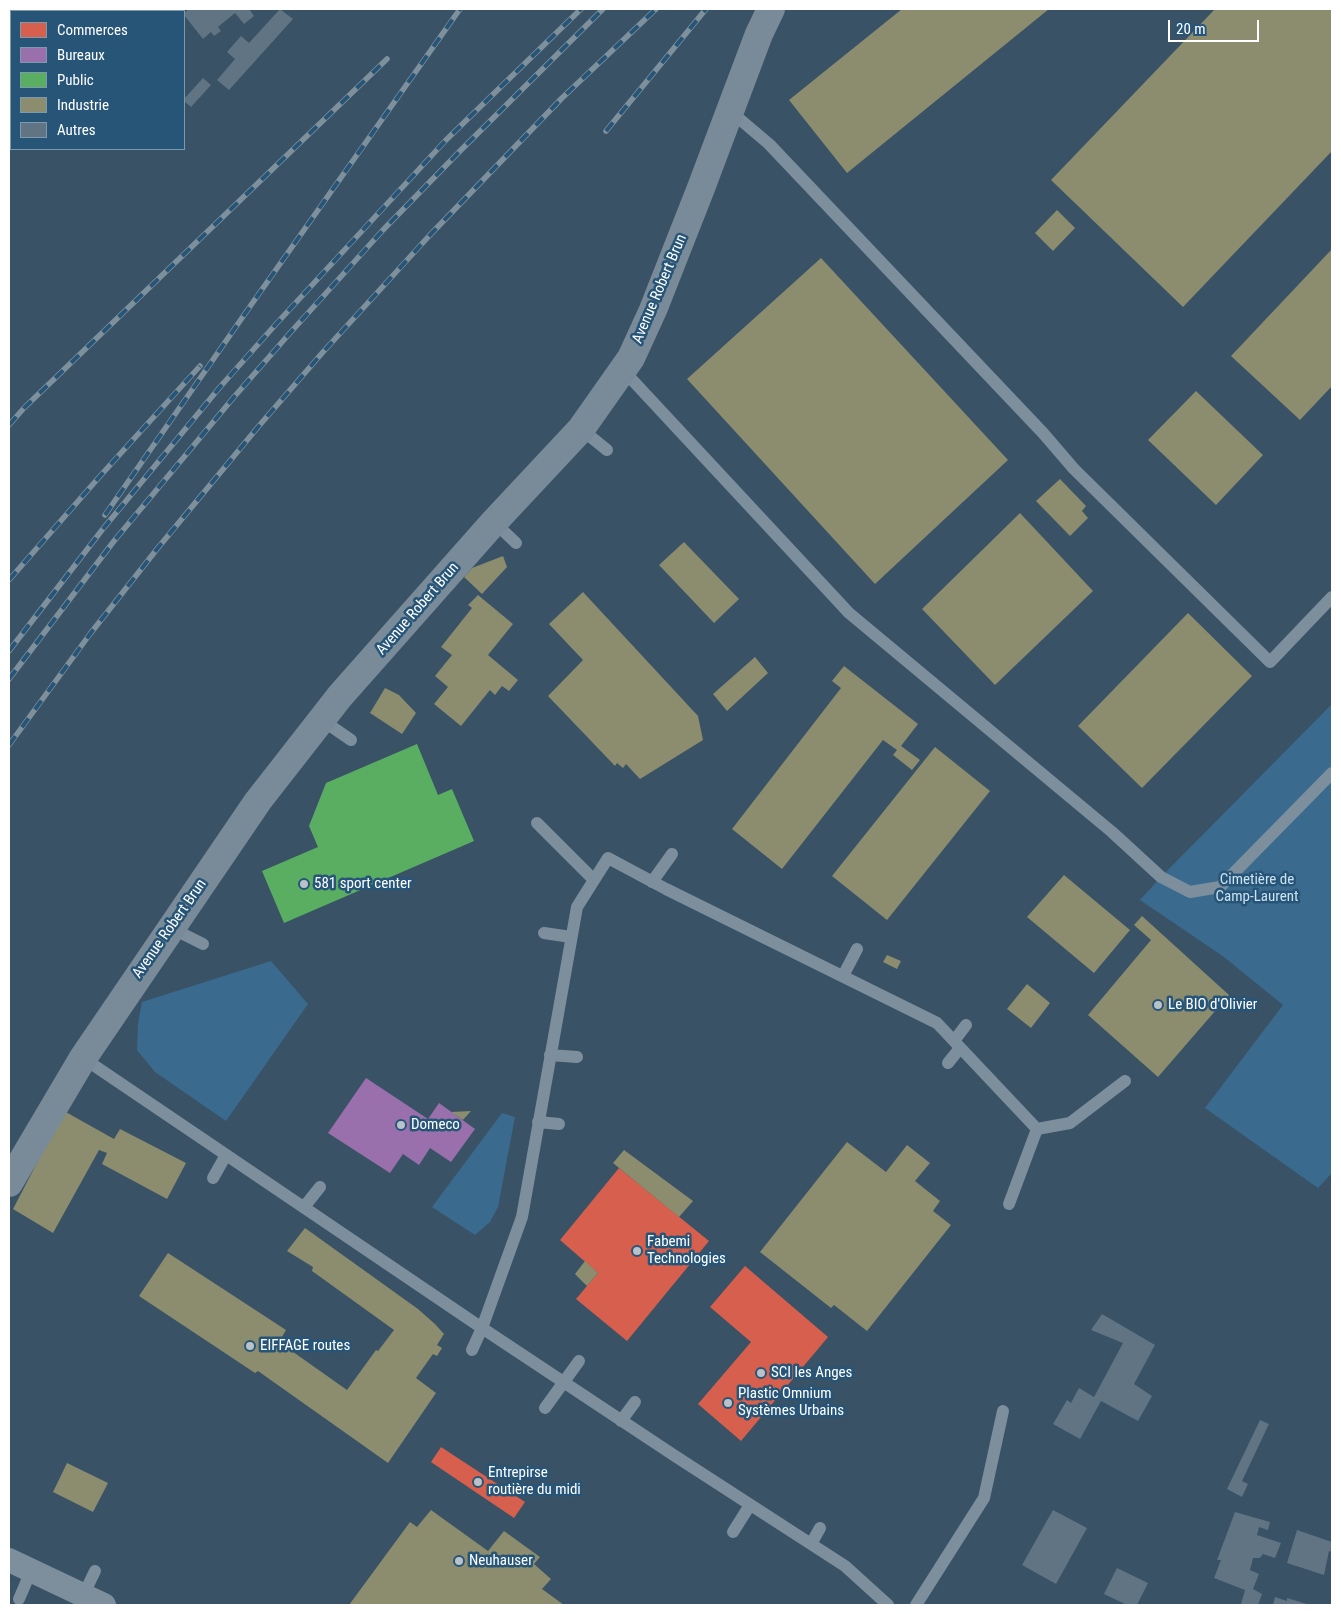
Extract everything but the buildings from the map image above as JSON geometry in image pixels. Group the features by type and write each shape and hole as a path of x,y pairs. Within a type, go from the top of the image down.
{"street":[{"name":"Avenue Robert Brun","path":"9,1183 82,1058 258,801 340,696 494,522 580,429 631,358 653,310 759,34 771,9"},
{"path":"9,1560 89,1602"}],"lane":[{"path":"730,111 769,144 1074,468 1270,662 1332,597"},
{"path":"623,370 849,613 1112,832 1161,877 1190,892 1220,887 1332,773"},
{"path":"580,429 607,450"},
{"path":"494,522 516,543"},
{"path":"322,720 351,740"},
{"path":"538,823 594,880"},
{"path":"652,882 672,854"},
{"path":"472,1350 482,1328 522,1217 576,907 608,858 652,882 937,1023 1037,1129"},
{"path":"171,928 203,944"},
{"path":"544,933 571,937"},
{"path":"843,976 858,950"},
{"path":"948,1063 966,1025"},
{"path":"550,1055 577,1057"},
{"path":"82,1058 563,1382 845,1566 888,1605"},
{"path":"1037,1129 1070,1123 1125,1080"},
{"path":"538,1122 559,1124"},
{"path":"1009,1204 1037,1129"},
{"path":"213,1178 226,1155"},
{"path":"304,1207 320,1187"},
{"path":"545,1408 579,1361"},
{"path":"621,1420 635,1402"},
{"path":"916,1605 984,1498 1003,1411"},
{"path":"733,1532 750,1505"},
{"path":"811,1544 820,1528"},
{"path":"20,1599 31,1571"},
{"path":"89,1602 95,1571"}],"green space":[{"name":"Cimetière de Camp-Laurent","path":"1332,704 1332,1173 1318,1188 1205,1108 1283,1005 1224,957 1140,900"},
{"path":"271,961 308,1004 226,1121 155,1072 137,1050 138,1024 142,1002"},
{"path":"502,1113 515,1117 498,1207 490,1222 475,1235 432,1207"}],"railway":[{"path":"105,515 460,9"},
{"path":"9,651 102,530 220,387 277,323 446,140 581,9"},
{"path":"9,679 114,541 290,333 383,230 603,9"},
{"path":"9,745 90,634 157,549 323,352 429,236 562,98 656,9"},
{"path":"606,131 706,9"},
{"path":"9,425 24,408 387,59"},
{"path":"9,580 200,366"}],"place":[{"name":"581 sport center","path":"304,884"},
{"name":"Le BIO d'Olivier","path":"1158,1005"},
{"name":"Domeco","path":"401,1125"},
{"name":"Fabemi Technologies","path":"637,1251"},
{"name":"EIFFAGE routes","path":"250,1346"},
{"name":"SCI les Anges","path":"761,1373"},
{"name":"Plastic Omnium Systèmes Urbains","path":"728,1403"},
{"name":"Entrepirse routière du midi","path":"478,1482"},
{"name":"Neuhauser","path":"459,1561"}]}
